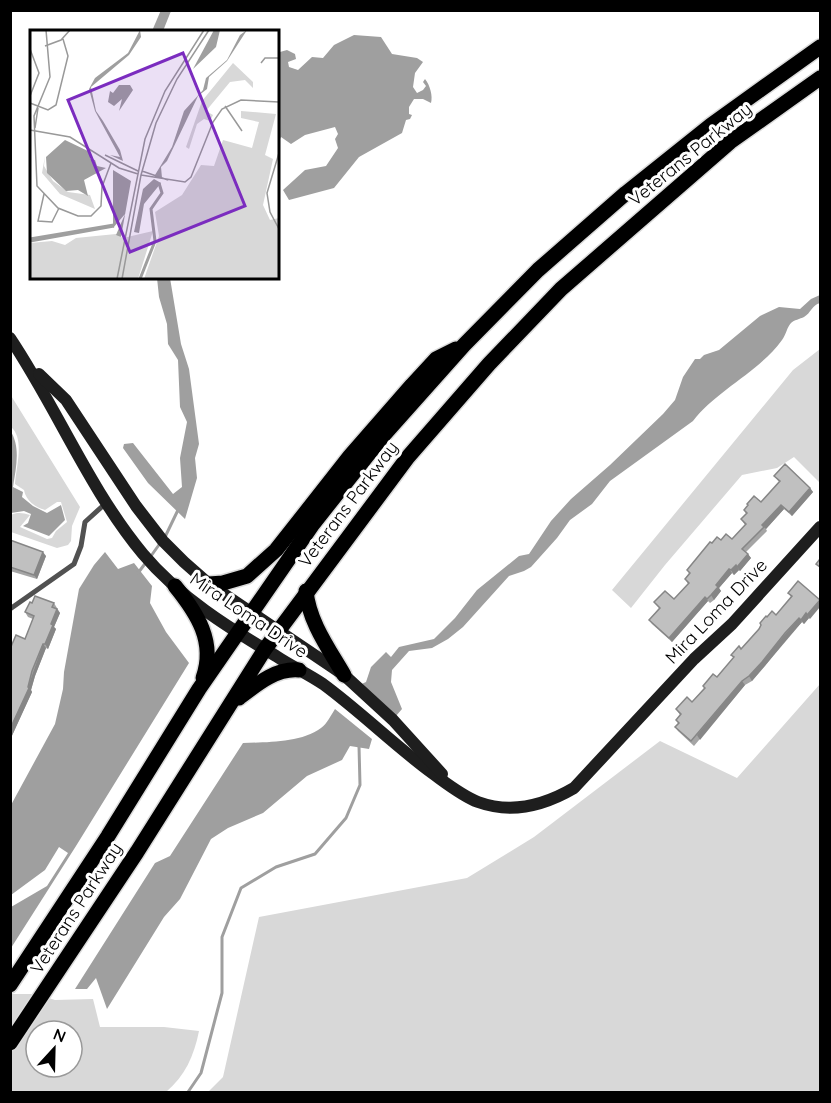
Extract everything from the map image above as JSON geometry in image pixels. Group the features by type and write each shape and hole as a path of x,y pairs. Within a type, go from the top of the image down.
{"main road":[{"name":"Veterans Parkway","path":"10,985 108,836 199,689 313,524 382,437 466,343 538,270 626,193 711,125 820,47"},
{"name":"Veterans Parkway","path":"11,1042 137,852 265,649 408,457 489,364 561,289 730,142 820,78"},
{"path":"209,584 223,584 247,576 276,550 350,456 412,385 436,359 466,343"},
{"path":"175,586 193,608 209,651 208,665 199,689"},
{"path":"306,591 313,619 344,675"},
{"path":"230,705 256,685 284,670 299,670"}],"street":[{"name":"Mira Loma Drive","path":"10,338 29,366 106,503 156,569 175,586 238,632 341,698 423,766 478,802 518,807 557,798 574,788 694,659 732,624 820,527"},
{"name":"Mira Loma Drive","path":"29,366 66,400 148,522 174,553 209,584 344,675 393,720 458,790"}],"lane":[{"path":"10,609 74,564 81,546 85,522 106,503"}],"shaded area":[{"path":"161,10 171,11 163,30 152,30"},
{"path":"354,35 381,37 392,54 417,58 423,62 415,73 413,87 417,93 423,90 426,86 423,82 425,79 431,91 431,103 423,99 414,99 409,107 409,114 412,115 406,120 402,133 359,157 334,188 289,200 283,190 305,170 326,166 338,148 335,139 338,134 335,127 305,135 291,144 281,137 279,141 280,52 287,50 295,54 296,59 288,62 289,67 298,70 312,57 323,58 334,45"},
{"path":"157,279 170,279 181,344 189,369 199,444 195,458 197,478 185,519 148,483 123,448 124,444 133,443 173,494 182,487 180,458 187,422 180,407 178,360 168,344 167,324 159,297"},
{"path":"820,295 820,303 804,317 791,323 782,340 762,362 714,400 693,421 610,481 592,504 570,520 531,567 509,576 463,627 432,648 409,651 392,670 391,682 402,709 390,723 351,689 366,682 371,667 386,652 391,657 399,647 434,639 455,618 477,590 519,556 529,554 551,521 571,499 610,465 675,400 683,377 695,359 719,350 760,316 779,307 800,309 811,299"},
{"path":"820,349 820,483 794,457 777,468 742,475 631,608 612,590 793,370"},
{"path":"10,394 80,507 72,526 71,541 68,545 57,548 11,532 11,515 16,513 30,515 20,527 47,539 52,538 56,531 67,522 61,502 45,510 41,509 32,503 24,490 15,484 19,446 11,427"},
{"path":"10,430 17,450 13,487 23,492 22,497 33,506 47,513 61,505 65,520 49,536 23,526 28,523 31,514 24,511 11,513"},
{"path":"105,552 118,569 134,563 152,586 150,603 166,632 189,663 11,948 11,907 47,886 68,853 59,847 45,870 11,895 11,805 55,724 79,589"},
{"path":"820,684 820,1092 208,1092 223,1077 259,917 467,878 534,837 660,741 737,778"},
{"path":"335,709 372,739 369,749 350,746 342,760 307,776 263,813 228,828 211,839 180,899 164,917 107,1009 96,978 87,989 75,989 155,863 170,856 243,743 284,741 304,737 323,726"},
{"path":"11,994 36,994 55,1000 93,999 100,1027 164,1027 199,1031 188,1065 166,1092 11,1092"}],"building":[{"path":"785,464 810,488 789,512 781,505 762,525 764,527 742,549 748,554 737,567 736,565 731,570 729,569 716,585 718,587 707,599 705,597 669,638 649,620 660,608 654,602 665,591 674,599 689,583 685,579 690,573 687,570 710,542 712,543 717,537 721,540 726,534 732,539 746,524 741,519 747,513 744,510 747,504 754,496 761,502 780,481 774,476"},
{"path":"10,540 43,552 34,575 10,567"},
{"path":"798,581 820,600 807,615 806,613 801,620 799,618 785,633 691,741 675,727 679,723 676,720 681,714 676,709 687,697 692,702 705,688 703,686 713,674 717,677 734,657 731,655 739,646 741,649 759,629 760,623 766,616 772,611 776,615 792,596 788,593"},
{"path":"35,596 54,603 52,607 57,609 51,624 53,625 32,671 29,688 10,729 10,649 16,635 25,639 34,616 25,612"}],"waterway":[{"path":"165,537 178,510"},
{"path":"151,556 161,542"},
{"path":"138,573 147,561"},
{"path":"188,1092 201,1073 222,993 222,937 241,888 276,867 315,854 346,818 360,785 359,746"}]}
